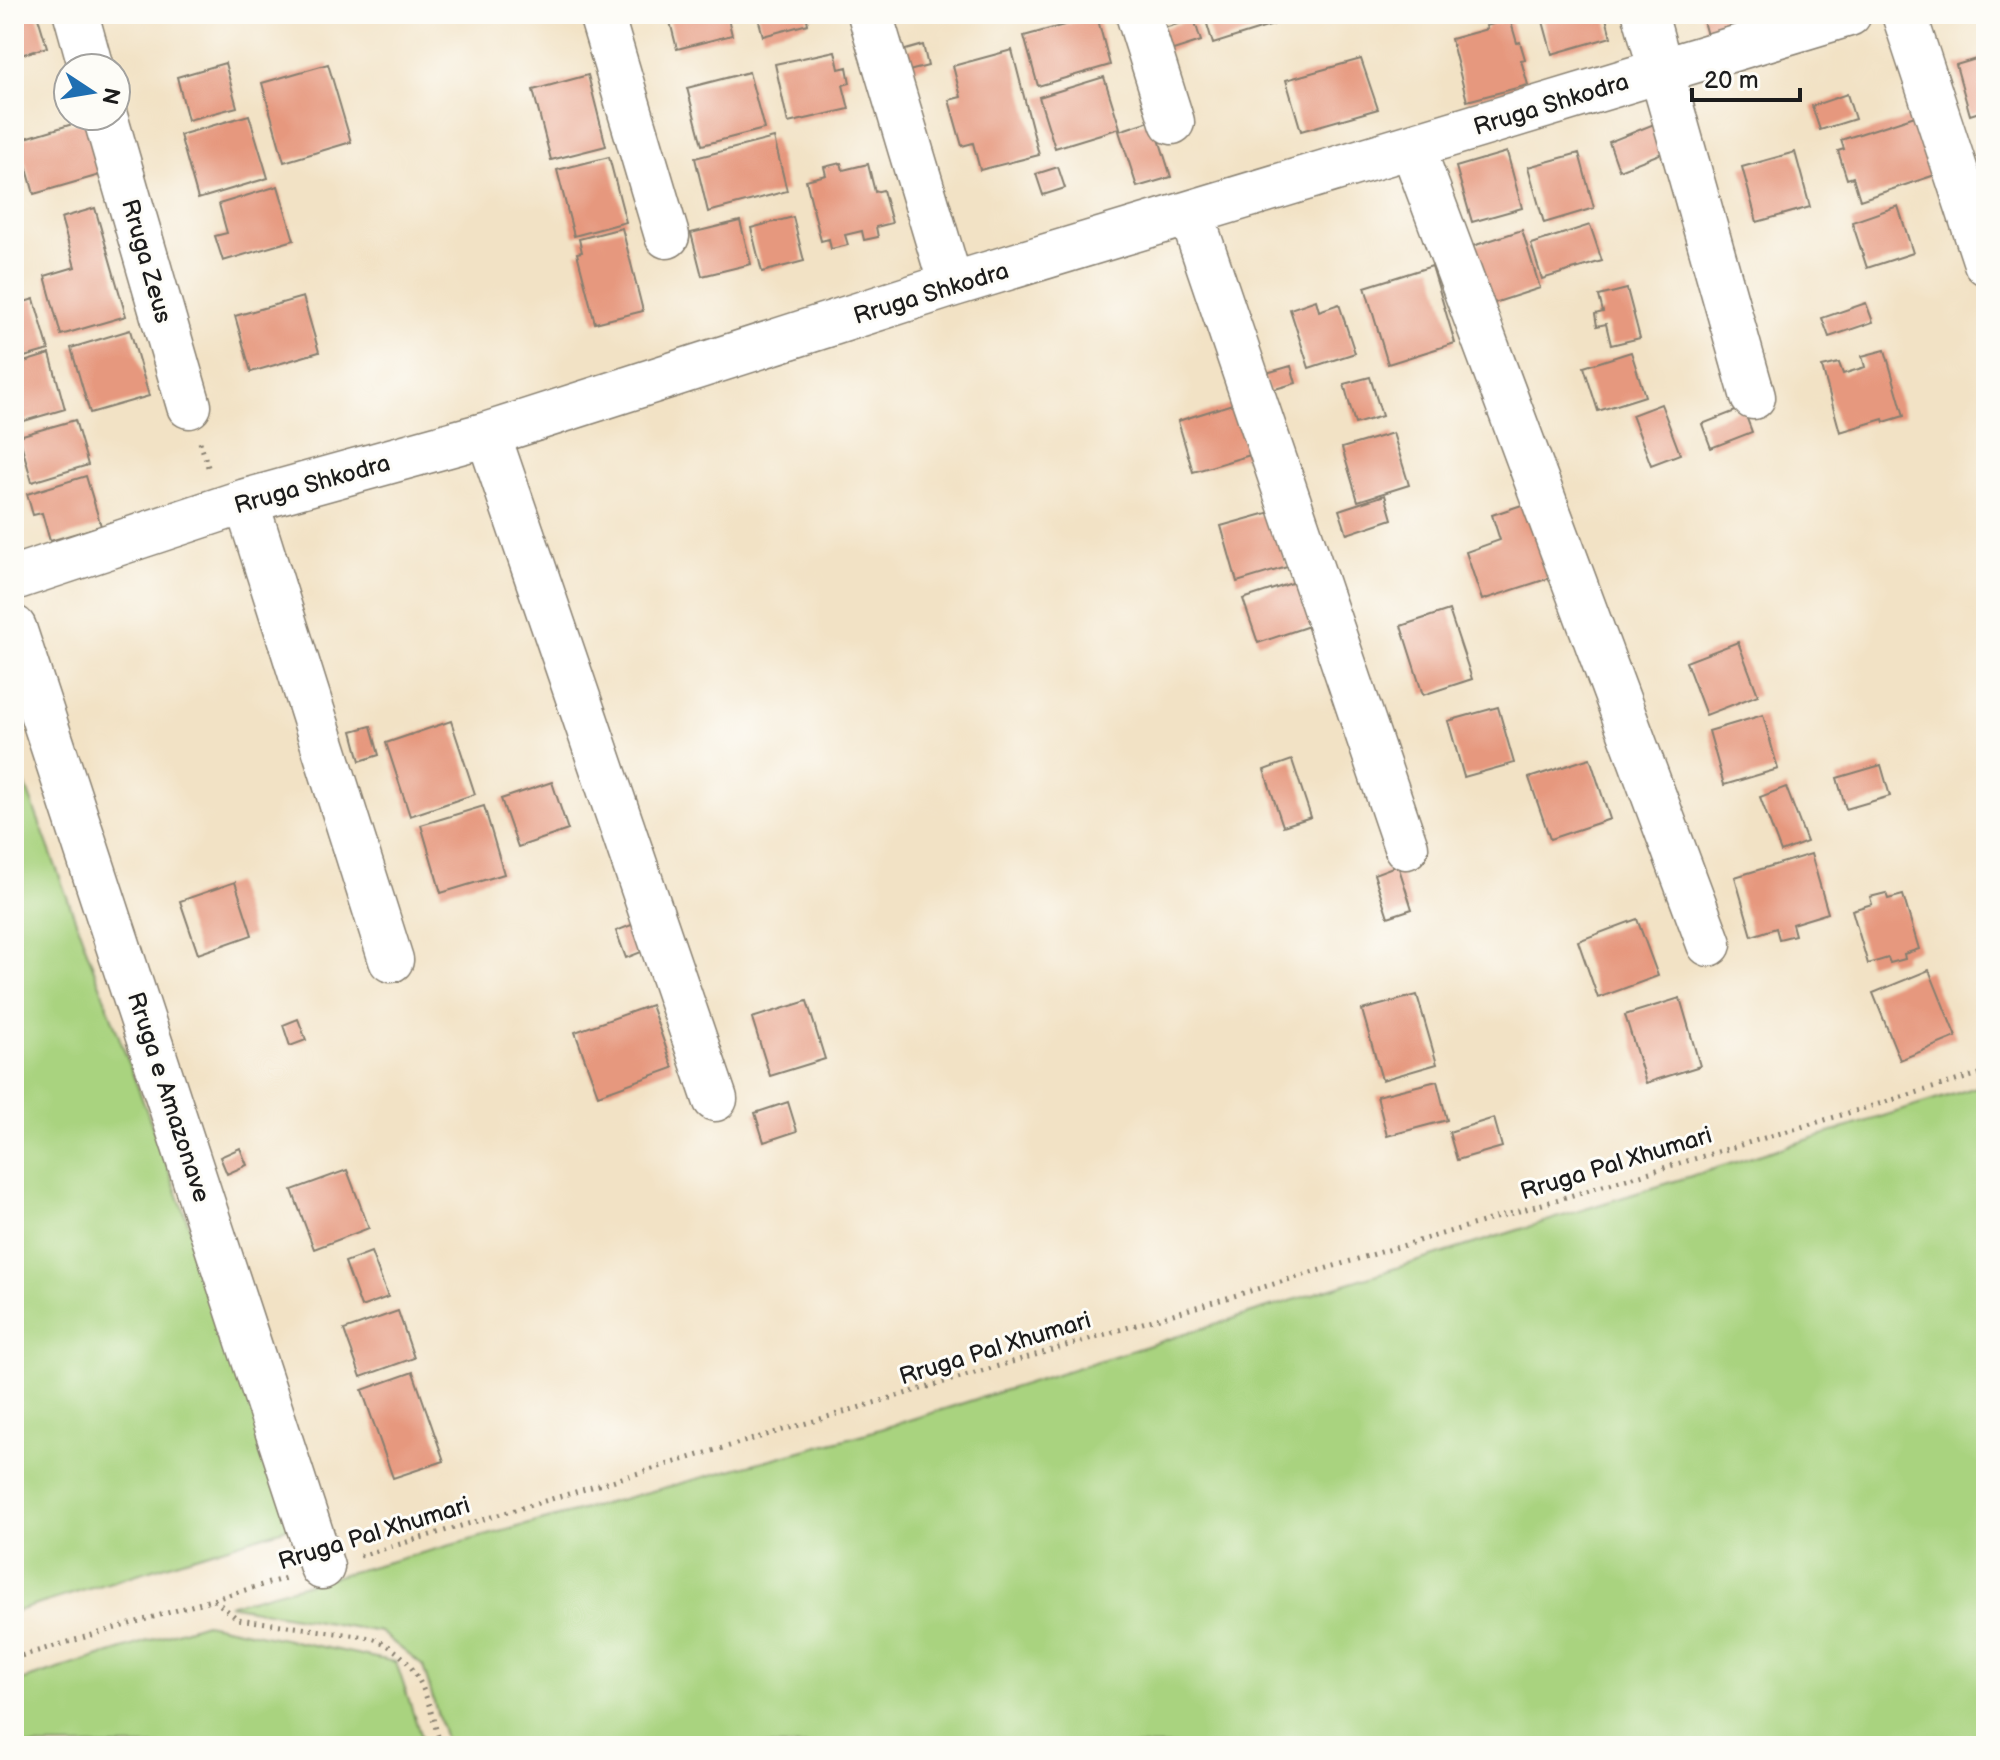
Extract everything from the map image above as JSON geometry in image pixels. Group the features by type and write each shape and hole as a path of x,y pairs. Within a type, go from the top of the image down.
{"street":[{"path":"76,14 87,52"},
{"path":"601,14 667,236"},
{"path":"870,14 951,285"},
{"path":"1138,14 1172,122"},
{"path":"1645,14 1753,397"},
{"name":"Rruga Shkodra","path":"14,578 234,505 488,434 951,285 1849,14"},
{"path":"1904,14 1986,263"},
{"name":"Rruga Zeus","path":"110,132 189,406"},
{"path":"1412,146 1709,944"},
{"path":"1191,214 1406,847"},
{"path":"488,434 715,1099"},
{"path":"234,505 391,960"},
{"name":"Rruga e Amazonave","path":"14,628 322,1567"}],"path":[{"path":"189,406 234,505"},
{"name":"Rruga Pal Xhumari","path":"14,1658 1986,1072"},
{"path":"214,1600 238,1619 372,1638 401,1653 421,1684 441,1746"}],"green space":[{"path":"14,754 300,1524 14,1612"},
{"path":"1986,1084 1986,1746 447,1746 423,1666 380,1632 228,1605 864,1434"},
{"path":"205,1623 396,1662 424,1746 14,1746 14,1683"}],"building":[{"path":"14,14 37,14 47,47 14,57"},
{"path":"668,14 727,14 732,35 677,49"},
{"path":"757,14 812,14 813,17 807,19 808,24 763,36"},
{"path":"1204,14 1269,14 1273,25 1213,44"},
{"path":"1541,14 1605,14 1611,37 1552,54"},
{"path":"1701,14 1775,14 1710,46"},
{"path":"1097,16 1110,65 1038,86 1024,36"},
{"path":"1194,19 1201,41 1158,55 1151,32"},
{"path":"1510,19 1525,59 1521,60 1528,85 1467,101 1451,39"},
{"path":"923,45 928,66 901,73 895,53"},
{"path":"1012,50 1039,155 980,170 973,143 962,146 949,100 961,97 953,66"},
{"path":"835,51 839,69 847,67 850,83 843,85 849,109 788,123 775,64"},
{"path":"1986,56 1986,110 1970,115 1956,65"},
{"path":"1361,59 1378,109 1301,131 1286,80"},
{"path":"225,63 237,107 188,120 177,77"},
{"path":"328,64 351,142 284,162 262,83"},
{"path":"749,72 764,129 702,145 687,88"},
{"path":"588,75 606,146 551,160 533,90"},
{"path":"1104,77 1120,128 1055,148 1039,97"},
{"path":"1847,94 1855,119 1820,130 1812,106"},
{"path":"249,115 268,178 198,199 180,135"},
{"path":"1915,116 1935,175 1860,200 1853,177 1847,179 1838,151 1844,149 1841,140"},
{"path":"1153,120 1171,177 1137,187 1119,131"},
{"path":"1659,122 1670,150 1619,170 1609,142"},
{"path":"52,130 90,132 103,174 34,194 19,140"},
{"path":"774,138 787,191 708,212 695,158"},
{"path":"1507,152 1522,208 1472,222 1456,167"},
{"path":"1795,152 1810,207 1757,222 1742,167"},
{"path":"1579,153 1594,208 1544,223 1528,167"},
{"path":"609,157 626,222 574,236 557,170"},
{"path":"841,163 843,170 868,164 875,192 883,190 892,223 876,227 878,237 864,240 862,231 845,235 848,245 831,249 829,239 821,241 806,180 826,175 824,167"},
{"path":"1058,167 1065,188 1043,195 1036,174"},
{"path":"278,186 294,240 223,261 215,236 227,233 219,204"},
{"path":"1898,206 1913,253 1867,268 1852,222"},
{"path":"95,208 126,316 61,335 45,276 75,267 61,218"},
{"path":"793,217 804,261 762,272 751,228"},
{"path":"740,221 751,264 702,276 691,233"},
{"path":"1590,225 1602,261 1542,279 1531,244"},
{"path":"622,228 643,311 595,323 577,253 582,252 579,239"},
{"path":"1522,230 1540,288 1491,304 1473,246"},
{"path":"1432,266 1455,343 1388,364 1365,287"},
{"path":"1627,289 1640,338 1611,345 1606,324 1597,326 1595,314 1603,312 1599,296"},
{"path":"303,297 319,352 251,372 235,316"},
{"path":"34,299 49,350 14,360 14,305"},
{"path":"1316,300 1319,311 1339,304 1355,353 1309,368 1290,309"},
{"path":"1866,303 1873,322 1829,337 1822,318"},
{"path":"130,330 149,396 90,413 71,348"},
{"path":"1885,350 1904,416 1840,432 1822,367 1839,363 1843,374 1865,367 1862,356"},
{"path":"1631,352 1645,396 1598,411 1584,367"},
{"path":"50,354 65,409 14,424 14,365"},
{"path":"1291,366 1296,383 1268,391 1263,374"},
{"path":"1370,377 1382,416 1355,424 1344,384"},
{"path":"1242,401 1257,453 1193,472 1178,421"},
{"path":"1661,404 1680,454 1651,465 1632,415"},
{"path":"1743,408 1752,432 1711,448 1702,424"},
{"path":"75,420 88,465 32,482 19,436"},
{"path":"1393,433 1409,485 1358,501 1342,448"},
{"path":"86,476 101,526 50,541 42,513 33,515 27,494"},
{"path":"1385,495 1392,519 1347,534 1339,510"},
{"path":"1537,500 1556,576 1482,600 1466,552 1500,540 1492,515"},
{"path":"1271,512 1287,567 1237,582 1221,526"},
{"path":"1301,580 1315,624 1258,643 1243,599"},
{"path":"1449,610 1472,679 1423,695 1401,626"},
{"path":"1738,642 1758,695 1706,715 1686,662"},
{"path":"1498,707 1514,763 1464,777 1448,721"},
{"path":"1763,715 1778,769 1724,785 1709,731"},
{"path":"451,721 475,794 410,816 386,743"},
{"path":"371,726 379,755 360,761 352,731"},
{"path":"1590,758 1610,819 1550,839 1529,778"},
{"path":"1292,760 1311,817 1283,826 1264,770"},
{"path":"1881,765 1890,796 1846,809 1837,778"},
{"path":"552,782 568,830 518,847 501,799"},
{"path":"1786,787 1807,842 1781,852 1760,797"},
{"path":"484,806 504,874 441,893 421,825"},
{"path":"1811,854 1828,913 1792,924 1795,935 1779,939 1776,928 1752,936 1735,877"},
{"path":"1398,865 1412,909 1388,917 1374,874"},
{"path":"235,882 252,935 198,954 180,901"},
{"path":"1886,893 1888,899 1903,895 1919,949 1904,954 1905,959 1890,963 1888,958 1868,964 1852,910 1872,904 1870,897"},
{"path":"1637,919 1658,976 1598,998 1578,941"},
{"path":"639,922 649,949 626,958 616,931"},
{"path":"1929,970 1956,1037 1900,1060 1873,993"},
{"path":"1417,995 1437,1064 1382,1080 1362,1010"},
{"path":"1680,998 1700,1066 1646,1083 1625,1015"},
{"path":"807,1001 825,1059 770,1076 752,1018"},
{"path":"651,1005 673,1068 598,1095 575,1032"},
{"path":"298,1019 306,1040 290,1046 283,1025"},
{"path":"1437,1081 1447,1120 1387,1136 1377,1096"},
{"path":"788,1102 797,1131 764,1142 755,1113"},
{"path":"1494,1118 1502,1147 1457,1160 1449,1132"},
{"path":"240,1148 247,1165 227,1174 220,1157"},
{"path":"347,1170 369,1228 314,1249 292,1190"},
{"path":"371,1252 388,1297 361,1307 345,1262"},
{"path":"398,1311 414,1358 361,1377 344,1330"},
{"path":"413,1372 444,1461 393,1478 362,1390"}]}
